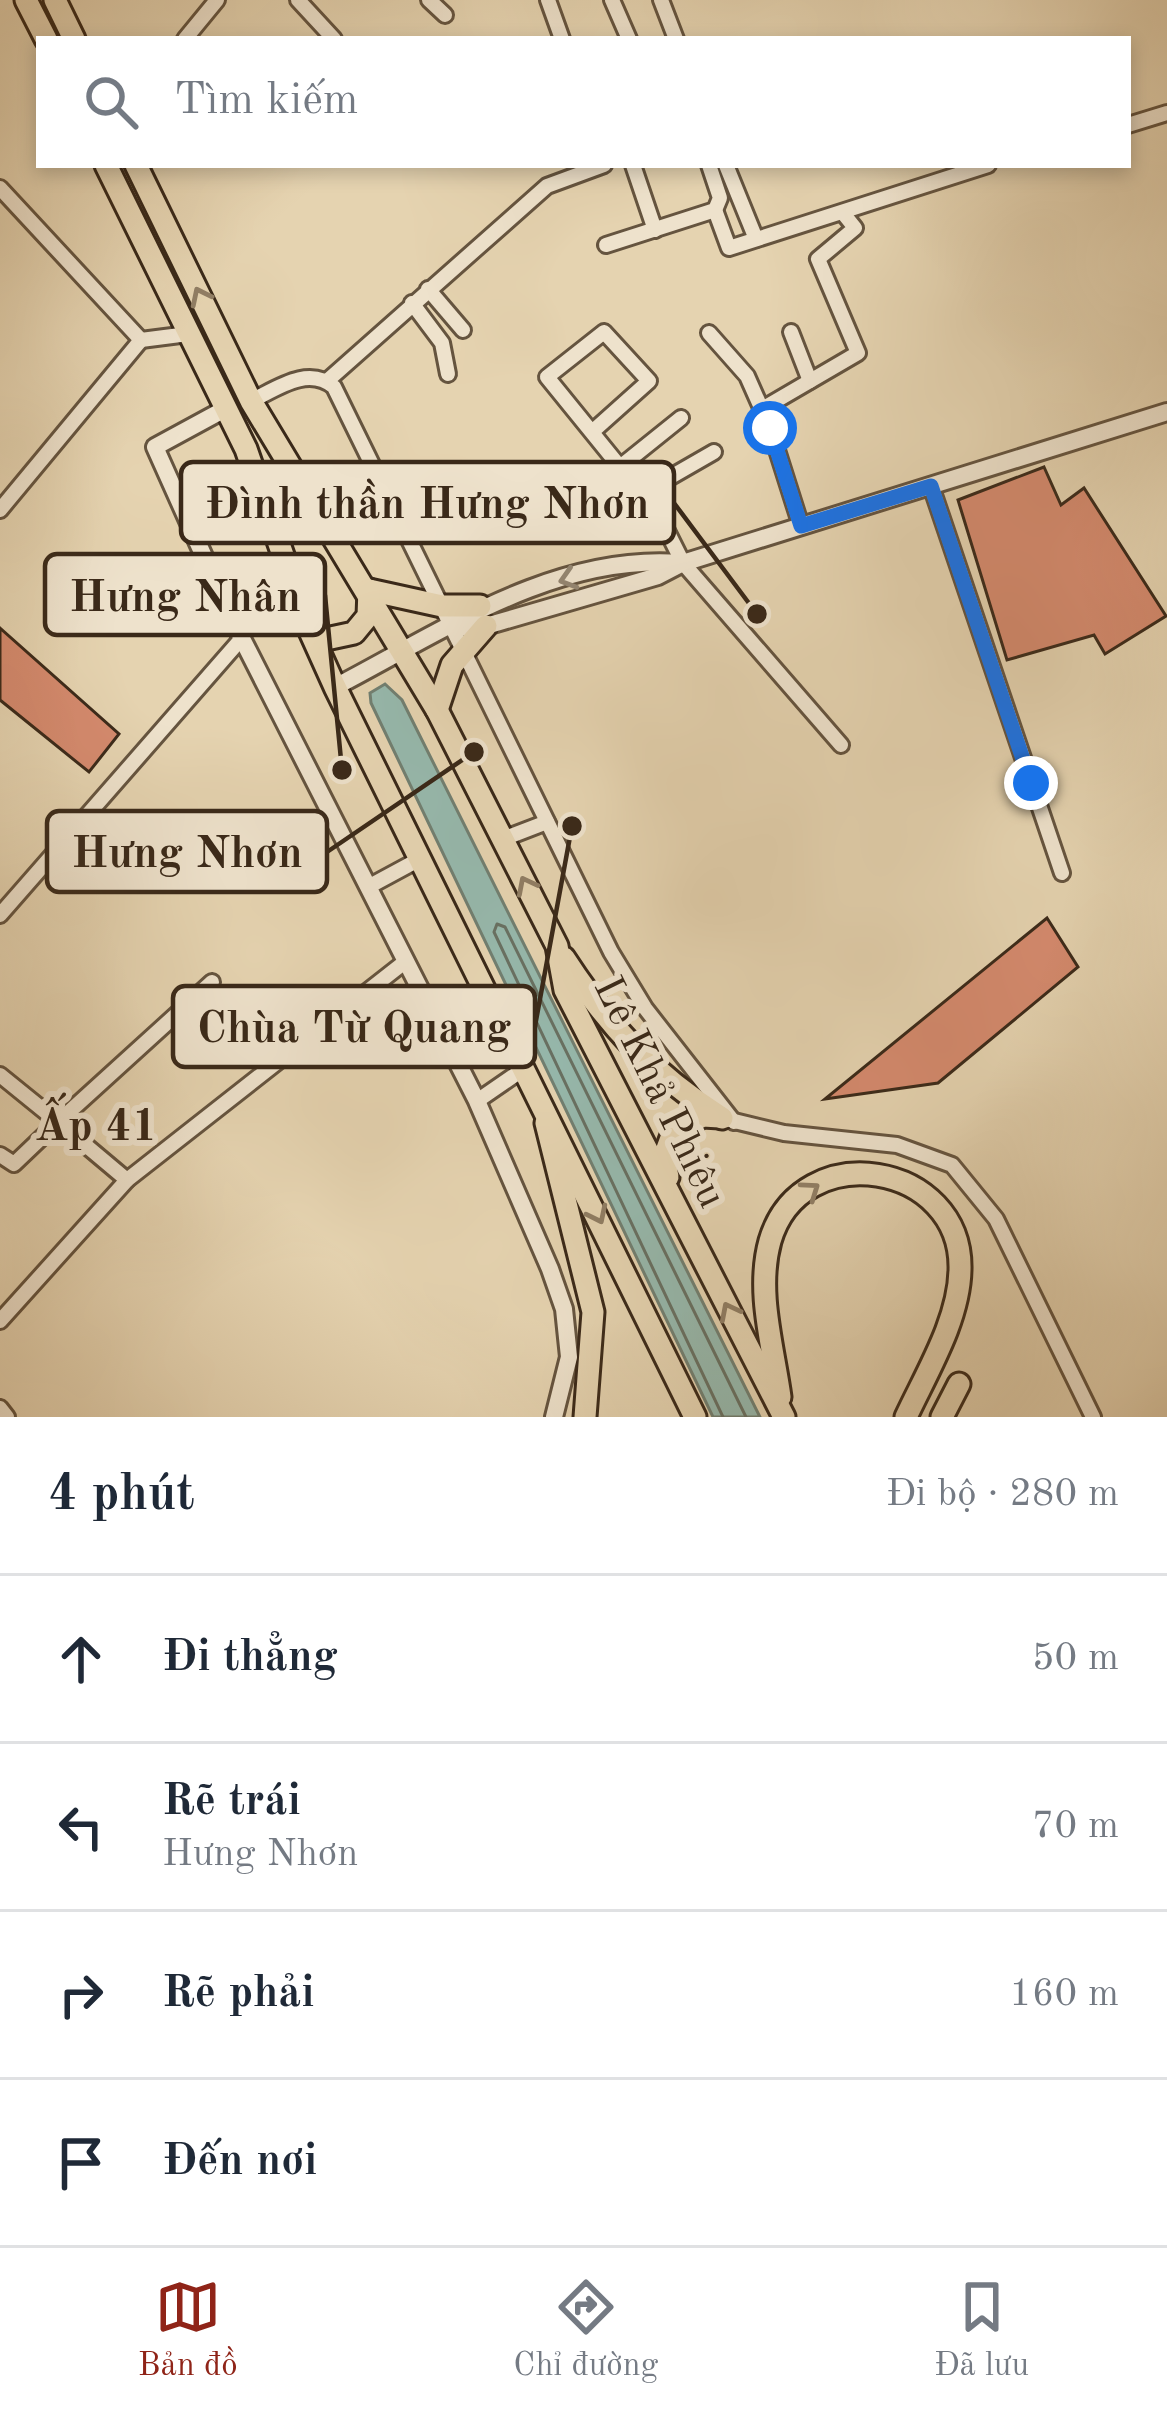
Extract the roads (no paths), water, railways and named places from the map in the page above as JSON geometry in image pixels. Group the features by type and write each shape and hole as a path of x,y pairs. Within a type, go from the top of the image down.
{"highway":[{"path":"26,0 44,36"},
{"path":"55,0 73,36"},
{"path":"107,168 246,449 293,586 335,687 694,1417"},
{"name":"Lê Khả Phiêu","path":"137,168 251,401 369,590 437,710 556,946 565,990 783,1416"},
{"path":"308,626 326,639 354,633 368,616 369,590 447,617 483,616"},
{"path":"437,710 483,616"},
{"path":"556,946 623,1042 653,1071 728,1119"},
{"path":"544,1111 554,1172 592,1312 585,1417"},
{"path":"682,1218 665,1169 665,1142 687,1121 728,1119"},
{"path":"783,1416 765,1300 770,1241 793,1204 825,1179 848,1172 893,1177 933,1200 946,1217 961,1265 942,1347 909,1417"},
{"path":"943,1417 959,1384"}],"street":[{"path":"187,36 217,0"},
{"path":"298,0 331,36"},
{"path":"429,0 445,15"},
{"path":"548,0 561,36"},
{"path":"612,0 628,36"},
{"path":"661,0 675,36"},
{"path":"1131,124 1167,113"},
{"path":"634,168 655,230"},
{"path":"710,168 720,198 715,210 729,248 848,219 980,168"},
{"path":"727,168 756,239"},
{"path":"251,401 304,378 327,381 566,171"},
{"path":"0,188 141,340"},
{"path":"606,245 715,210"},
{"path":"762,409 858,353 818,259 848,219"},
{"path":"428,289 463,330"},
{"path":"412,303 442,343 448,374"},
{"path":"592,432 649,381 604,332 547,377 641,494 683,563 841,745"},
{"path":"791,332 810,381"},
{"path":"709,333 747,376 801,526"},
{"path":"0,510 141,340 188,334"},
{"path":"327,381 633,991 728,1119 784,1133 897,1145 952,1165 996,1219 1094,1417"},
{"path":"225,410 155,447 231,616 477,1101 564,1309 568,1357 554,1417"},
{"path":"483,616 658,576 683,563 1167,412"},
{"path":"620,467 680,418"},
{"path":"641,494 714,452"},
{"path":"931,486 1062,873"},
{"path":"231,616 293,586"},
{"path":"335,687 404,651 447,617"},
{"path":"0,915 242,638"},
{"path":"502,839 547,822"},
{"path":"368,887 418,860"},
{"path":"0,1321 127,1180 406,962"},
{"path":"0,1155 14,1164 212,982"},
{"path":"477,1101 522,1070"},
{"path":"0,1075 127,1180"},
{"path":"0,1408 8,1417"}],"water":[{"path":"385,684 402,700 760,1417 713,1417 371,703 370,693"}],"place":[{"name":"Đình thần Hưng Nhơn","path":"757,614"},
{"name":"Hưng Nhơn","path":"474,752"},
{"name":"Hưng Nhân","path":"342,770"},
{"name":"Chùa Từ Quang","path":"572,826"}],"district":[{"name":"Ấp 41","path":"96,1124"}]}
